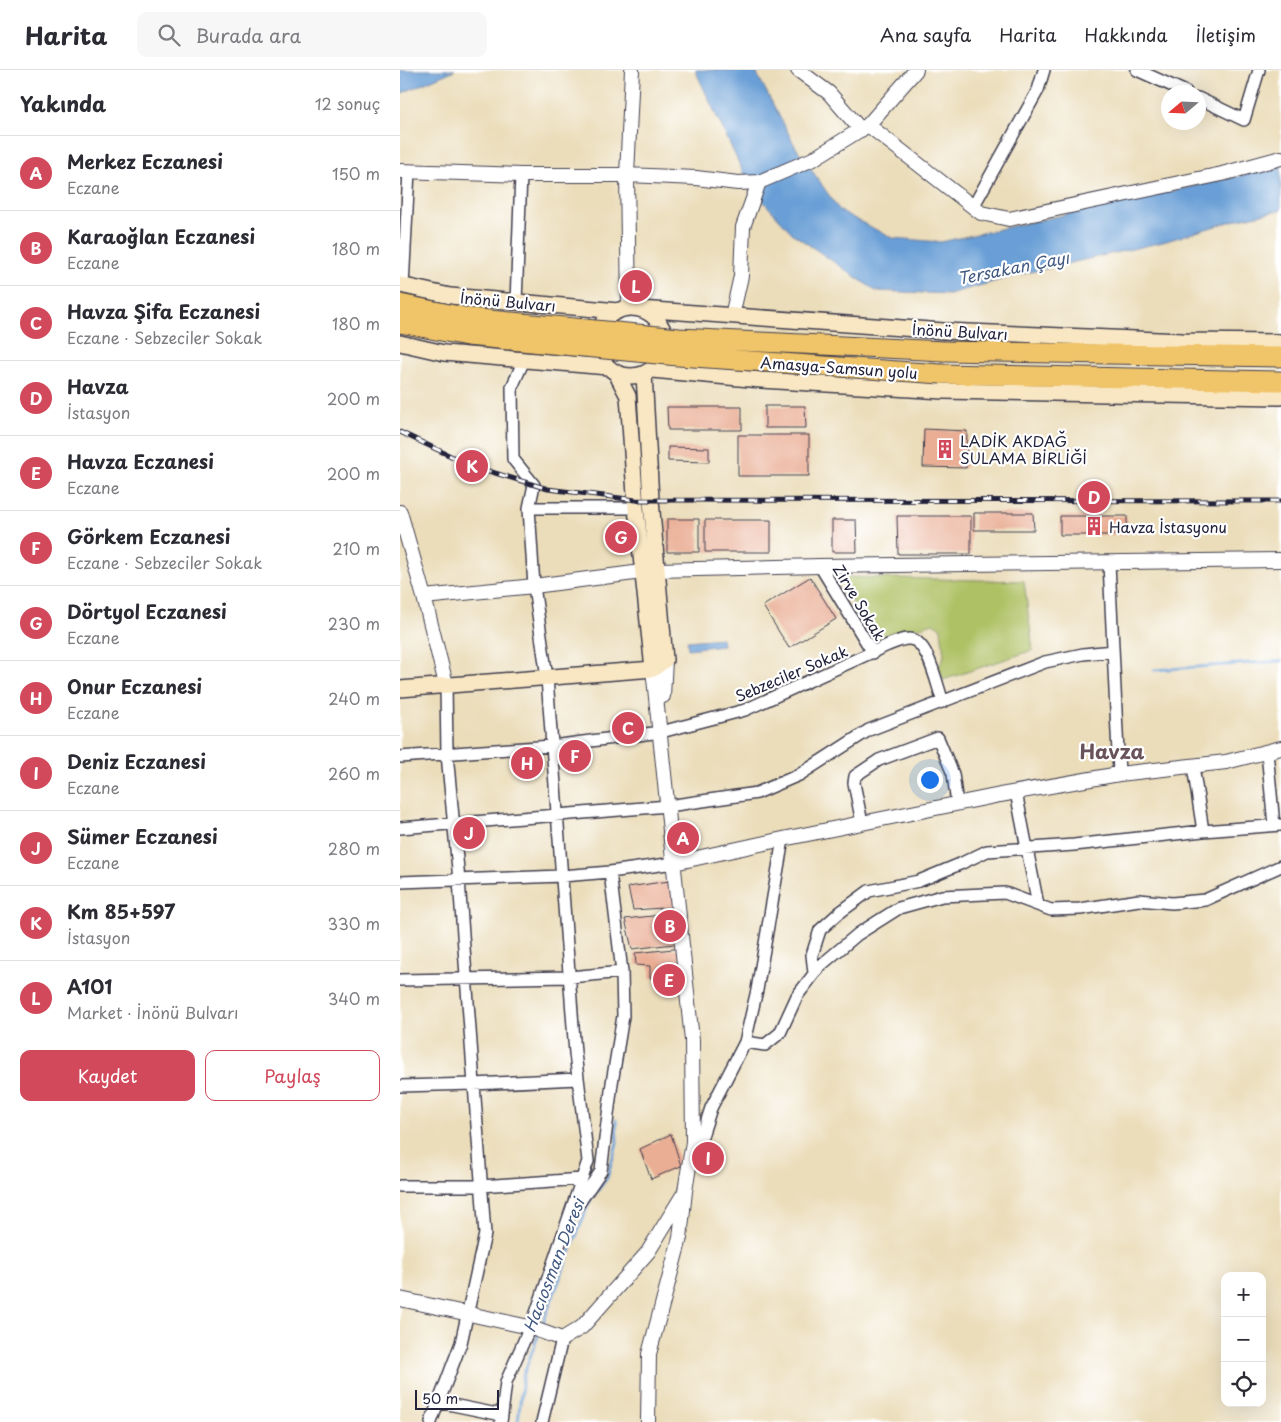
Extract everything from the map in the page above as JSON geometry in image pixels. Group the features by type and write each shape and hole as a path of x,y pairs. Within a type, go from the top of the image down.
{"highway":[{"name":"Amasya-Samsun yolu","path":"401,292 469,318 679,338 944,351 1281,357"},
{"name":"Amasya-Samsun yolu","path":"400,323 467,336 630,352 941,374 1281,381"}],"main road":[{"name":"İnönü Bulvarı","path":"401,292 516,302 944,331 1182,341 1281,342"},
{"path":"400,343 444,353 612,370 625,376 635,377 648,372 660,362 664,352 665,341 663,330 658,321 650,314 629,309 608,316 597,336 599,353 612,370 628,396 636,508 650,571"},
{"path":"648,372 943,391 1281,396"},
{"path":"400,689 446,684 547,678 659,664 650,571 648,372"}],"street":[{"path":"629,309 627,175 632,70"},
{"path":"798,70 828,93 865,127 981,214 1009,219 1222,174 1281,158"},
{"path":"401,292 404,171 521,175 627,175 696,178 738,183 759,182 813,159 865,127 916,70"},
{"path":"973,208 1038,90 1044,70"},
{"path":"1206,102 1244,120 1259,70"},
{"path":"1144,71 1172,85"},
{"path":"516,302 521,175"},
{"path":"732,316 741,276 743,227 759,182"},
{"path":"438,1402 502,1419 506,1382 531,1328 588,1161 578,1078 547,678 534,586 529,508 534,485 513,458 512,388 524,360"},
{"path":"529,508 636,508"},
{"path":"400,512 446,684 447,754 459,880 485,1234 461,1343 431,1422"},
{"path":"424,597 534,586 650,571 820,566 1281,560"},
{"path":"1109,563 1119,774"},
{"name":"Zirve Sokak","path":"820,566 873,653"},
{"name":"Sebzeciler Sokak","path":"400,757 552,746 661,732 745,710 888,645 908,638 918,641 926,651 942,702"},
{"path":"400,828 668,806 757,793 799,775 868,730 1045,662 1083,654 1113,651"},
{"path":"648,1422 648,1354 680,1238 693,1142 692,1040 661,732 659,664"},
{"path":"862,823 854,783 855,776 879,760 938,738 953,774 957,804"},
{"path":"400,882 562,876 610,872 674,863 1016,792 1119,774 1226,762 1281,748"},
{"path":"814,973 812,955 820,930 869,891 918,881 987,851 1074,845 1277,825 1267,752"},
{"path":"1194,766 1203,831"},
{"path":"1016,792 1038,905"},
{"path":"400,1299 531,1328 562,1338 582,1327 648,1252 685,1190 711,1108 745,1042 757,990 783,839"},
{"path":"745,1042 765,1045 780,1033 797,996 820,966 858,934 899,908 942,896 1005,892 1051,910 1080,909 1138,900 1172,903 1205,900 1281,866"},
{"path":"567,1222 600,1171 623,1016 622,972 610,872"},
{"path":"400,980 570,977 622,972"},
{"path":"400,1086 578,1078"},
{"path":"400,1186 481,1186 582,1179"},
{"path":"542,1422 562,1338"}],"green space":[{"path":"845,577 1024,581 1033,650 943,680 939,666 944,656 941,628 933,623 876,641 845,591"}],"water":[{"path":"400,70 455,70 400,94"},
{"name":"Tersakan Çayı","path":"695,70 755,70 795,146 840,211 892,238 941,242 1281,167 1281,210 1239,219 1163,242 1026,273 949,294 876,291 793,234 750,187"},
{"path":"722,638 723,645 688,649 687,641"}],"building":[{"path":"765,406 805,406 806,428 765,428"},
{"path":"667,407 742,407 742,430 668,430"},
{"name":"LADİK AKDAĞ SULAMA BİRLİĞİ","path":"924,429 967,431 966,468 923,467"},
{"path":"738,435 809,435 809,476 738,476"},
{"path":"668,447 709,448 709,462 668,461"},
{"path":"974,513 1033,513 1034,530 974,530"},
{"path":"897,516 971,516 971,554 898,554"},
{"name":"Havza İstasyonu","path":"1060,516 1127,516 1127,535 1060,535"},
{"path":"667,519 699,519 699,552 667,552"},
{"path":"705,520 771,520 771,552 705,552"},
{"path":"832,520 856,520 857,552 832,552"},
{"path":"810,577 836,619 789,648 763,606"},
{"path":"676,880 678,907 633,910 628,887"},
{"path":"679,913 682,943 632,949 625,919"},
{"path":"683,948 684,979 650,978 650,966 636,965 635,953"},
{"path":"671,1134 681,1166 651,1179 640,1149"}],"waterway":[{"name":"Hacıosman Deresi","path":"1154,670 1281,661"},
{"name":"Hacıosman Deresi","path":"541,1328 590,1200 607,1178 617,1143 616,1120"},
{"name":"Hacıosman Deresi","path":"518,1422 523,1376 539,1333"}],"railway":[{"path":"400,432 472,466 548,489 636,500 1281,501"}],"place":[{"name":"A101","path":"636,286"},
{"name":"LADİK AKDAĞ SULAMA BİRLİĞİ","path":"945,449"},
{"name":"Km 85+597","path":"472,466"},
{"name":"Havza","path":"1094,497"},
{"name":"Havza İstasyonu","path":"1094,526"},
{"name":"Dörtyol Eczanesi","path":"621,537"},
{"name":"Havza Şifa Eczanesi","path":"628,728"},
{"name":"Görkem Eczanesi","path":"575,756"},
{"name":"Onur Eczanesi","path":"527,763"},
{"name":"Sümer Eczanesi","path":"469,833"},
{"name":"Merkez Eczanesi","path":"683,838"},
{"name":"Karaoğlan Eczanesi","path":"670,926"},
{"name":"Havza Eczanesi","path":"669,980"},
{"name":"Deniz Eczanesi","path":"708,1158"}],"district":[{"name":"Havza","path":"1112,751"}]}
